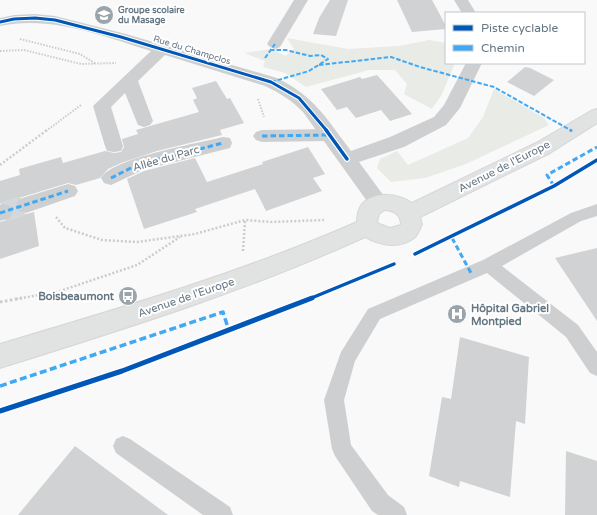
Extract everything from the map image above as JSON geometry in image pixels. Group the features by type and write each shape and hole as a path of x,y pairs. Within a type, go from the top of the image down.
{"main road":[{"name":"Avenue de l'Europe","path":"409,213 543,148 597,115"},
{"path":"386,202 399,205 409,213 412,224 406,233 401,236 386,237 379,235 369,226 367,215 369,210 379,203 386,202"},
{"name":"Avenue de l'Europe","path":"0,356 215,287 315,251 369,226"}],"street":[{"path":"275,44 301,0"},
{"path":"461,0 468,12"},
{"name":"Rue du Champclos","path":"0,22 35,18 55,20 158,53 252,76 286,89 299,98 309,108 379,203"},
{"path":"114,146 102,106 158,53"},
{"path":"347,159 397,142 440,121 451,108 473,64"},
{"path":"129,80 144,120"},
{"path":"262,136 329,135"},
{"name":"Allée du Parc","path":"111,178 137,165 223,143"},
{"path":"26,205 60,194"}],"lane":[{"path":"396,515 380,503 342,449 334,400 347,358 374,314 489,265 576,217 597,210"},
{"path":"489,265 572,331 597,367"},
{"path":"123,446 222,515"}],"path":[{"path":"14,38 43,43 80,54 98,65"},
{"path":"0,52 13,49 33,50 62,61 98,65 124,63 158,53"},
{"path":"254,97 259,100 264,117 262,136"},
{"path":"0,164 56,125 86,101"},
{"path":"60,194 56,219 65,228 102,240 137,242 195,234 245,220 272,222 325,220"},
{"path":"237,254 244,251 245,220"},
{"path":"0,302 57,292 137,265 180,236"}],"shaded area":[{"path":"287,38 348,49 399,46 429,40 445,43 445,64 455,64 442,94 432,109 404,94 407,84 395,70 369,70 306,87 285,73 263,67 265,61 244,53 272,49 285,56 294,49"},
{"path":"494,89 544,118 549,125 466,164 425,178 391,182 377,168 380,159 397,151 408,165 468,138 483,117"}],"building":[{"path":"330,0 348,0 336,36 313,34 319,18"},
{"path":"397,0 432,0 445,24 445,29 412,32"},
{"path":"525,67 554,80 534,96 507,82"},
{"path":"377,75 412,114 390,121 381,110 356,118 347,107 337,110 321,89 360,77 362,79"},
{"path":"216,81 227,99 230,98 244,123 220,130 222,135 157,151 121,163 108,169 100,178 76,185 68,183 19,198 15,204 18,212 26,214 34,212 39,246 0,259 0,222 10,219 14,213 10,205 0,203 0,181 20,175 19,169 61,157 63,163 105,151 114,153 121,152 124,147 122,139 138,134 136,130 199,112 193,100 197,98 192,88"},
{"path":"308,147 325,174 313,178 322,191 266,211 255,189 195,209 197,212 144,229 127,179 144,171 195,158 207,182 263,164 262,162"},
{"path":"597,248 597,321 555,258"},
{"path":"460,337 529,357 525,424 516,421 510,497 460,481 459,487 429,476 442,397 451,399"},
{"path":"75,446 168,515 18,515"},
{"path":"566,451 597,461 597,515 565,515"}],"tunnel":[{"path":"3,212 26,205"}],"marked path":[{"path":"265,58 275,44"},
{"path":"270,50 286,50 310,56 321,55 328,59 309,71 271,82"},
{"path":"319,65 391,57 420,67 494,87 572,131"},
{"path":"262,136 329,135"},
{"path":"111,178 137,165 223,143"},
{"path":"554,186 547,175 597,147"},
{"path":"0,213 68,191"},
{"path":"452,238 471,273"},
{"path":"0,386 223,312 229,331"}],"cycle path":[{"path":"0,22 14,19 35,18 55,20 121,37 271,82 293,93 305,104 318,119 347,159"},
{"path":"415,254 554,186 597,160"},
{"path":"0,411 122,371 336,289 394,264"}],"place":[{"name":"Groupe scolaire du Masage","path":"104,15"},
{"name":"Boisbeaumont","path":"128,296"},
{"name":"Hôpital Gabriel Montpied","path":"457,314"}]}
